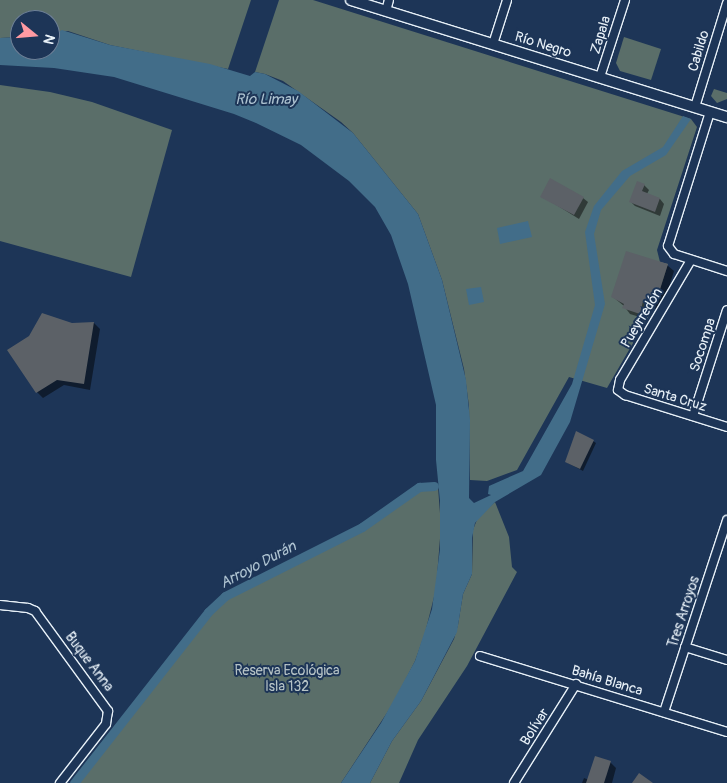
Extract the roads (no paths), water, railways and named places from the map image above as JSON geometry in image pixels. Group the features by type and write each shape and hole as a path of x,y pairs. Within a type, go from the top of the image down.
{"street":[{"name":"Río Negro","path":"352,0 727,117"},
{"path":"386,11 389,0"},
{"path":"493,44 507,0"},
{"name":"Zapala","path":"600,78 625,0"},
{"name":"Cabildo","path":"695,107 727,3"},
{"path":"710,112 669,238 669,249 674,254 727,271"},
{"name":"Pueyrredón","path":"618,390 620,380 691,260"},
{"name":"Socompa","path":"693,416 727,310"},
{"name":"Santa Cruz","path":"618,390 625,395 727,427"},
{"name":"Tres Arroyos","path":"664,712 724,538 727,520"},
{"name":"Buque Anna","path":"0,605 28,608 35,611 108,711 106,724 60,783"},
{"path":"685,647 727,660"},
{"name":"Bahía Blanca","path":"480,656 727,732"},
{"name":"Bolívar","path":"514,783 576,684"}],"water":[{"name":"Río Limay","path":"62,30 110,45 210,64 250,76 255,72 265,74 298,91 353,133 418,214 442,280 466,380 470,420 469,498 474,503 491,495 488,494 489,486 523,471 572,384 595,305 585,232 594,206 622,171 663,147 683,116 691,119 666,155 630,176 601,210 594,234 605,304 570,422 541,475 495,502 475,523 472,538 472,574 463,594 457,632 421,701 392,741 370,783 341,783 381,723 415,661 432,609 440,549 440,501 436,460 436,405 408,284 391,235 375,207 349,181 301,145 256,123 234,114 114,77 54,68 0,65 0,38 10,38 10,60 60,60 60,31"},
{"path":"528,221 532,237 500,244 497,228"},
{"path":"481,287 484,302 469,305 466,289"}],"waterway":[{"name":"Arroyo Durán","path":"74,783 208,612 225,596 362,527 419,487 434,486"}],"park label":[{"name":"Reserva Ecológica Isla 132","path":"287,680"}]}
